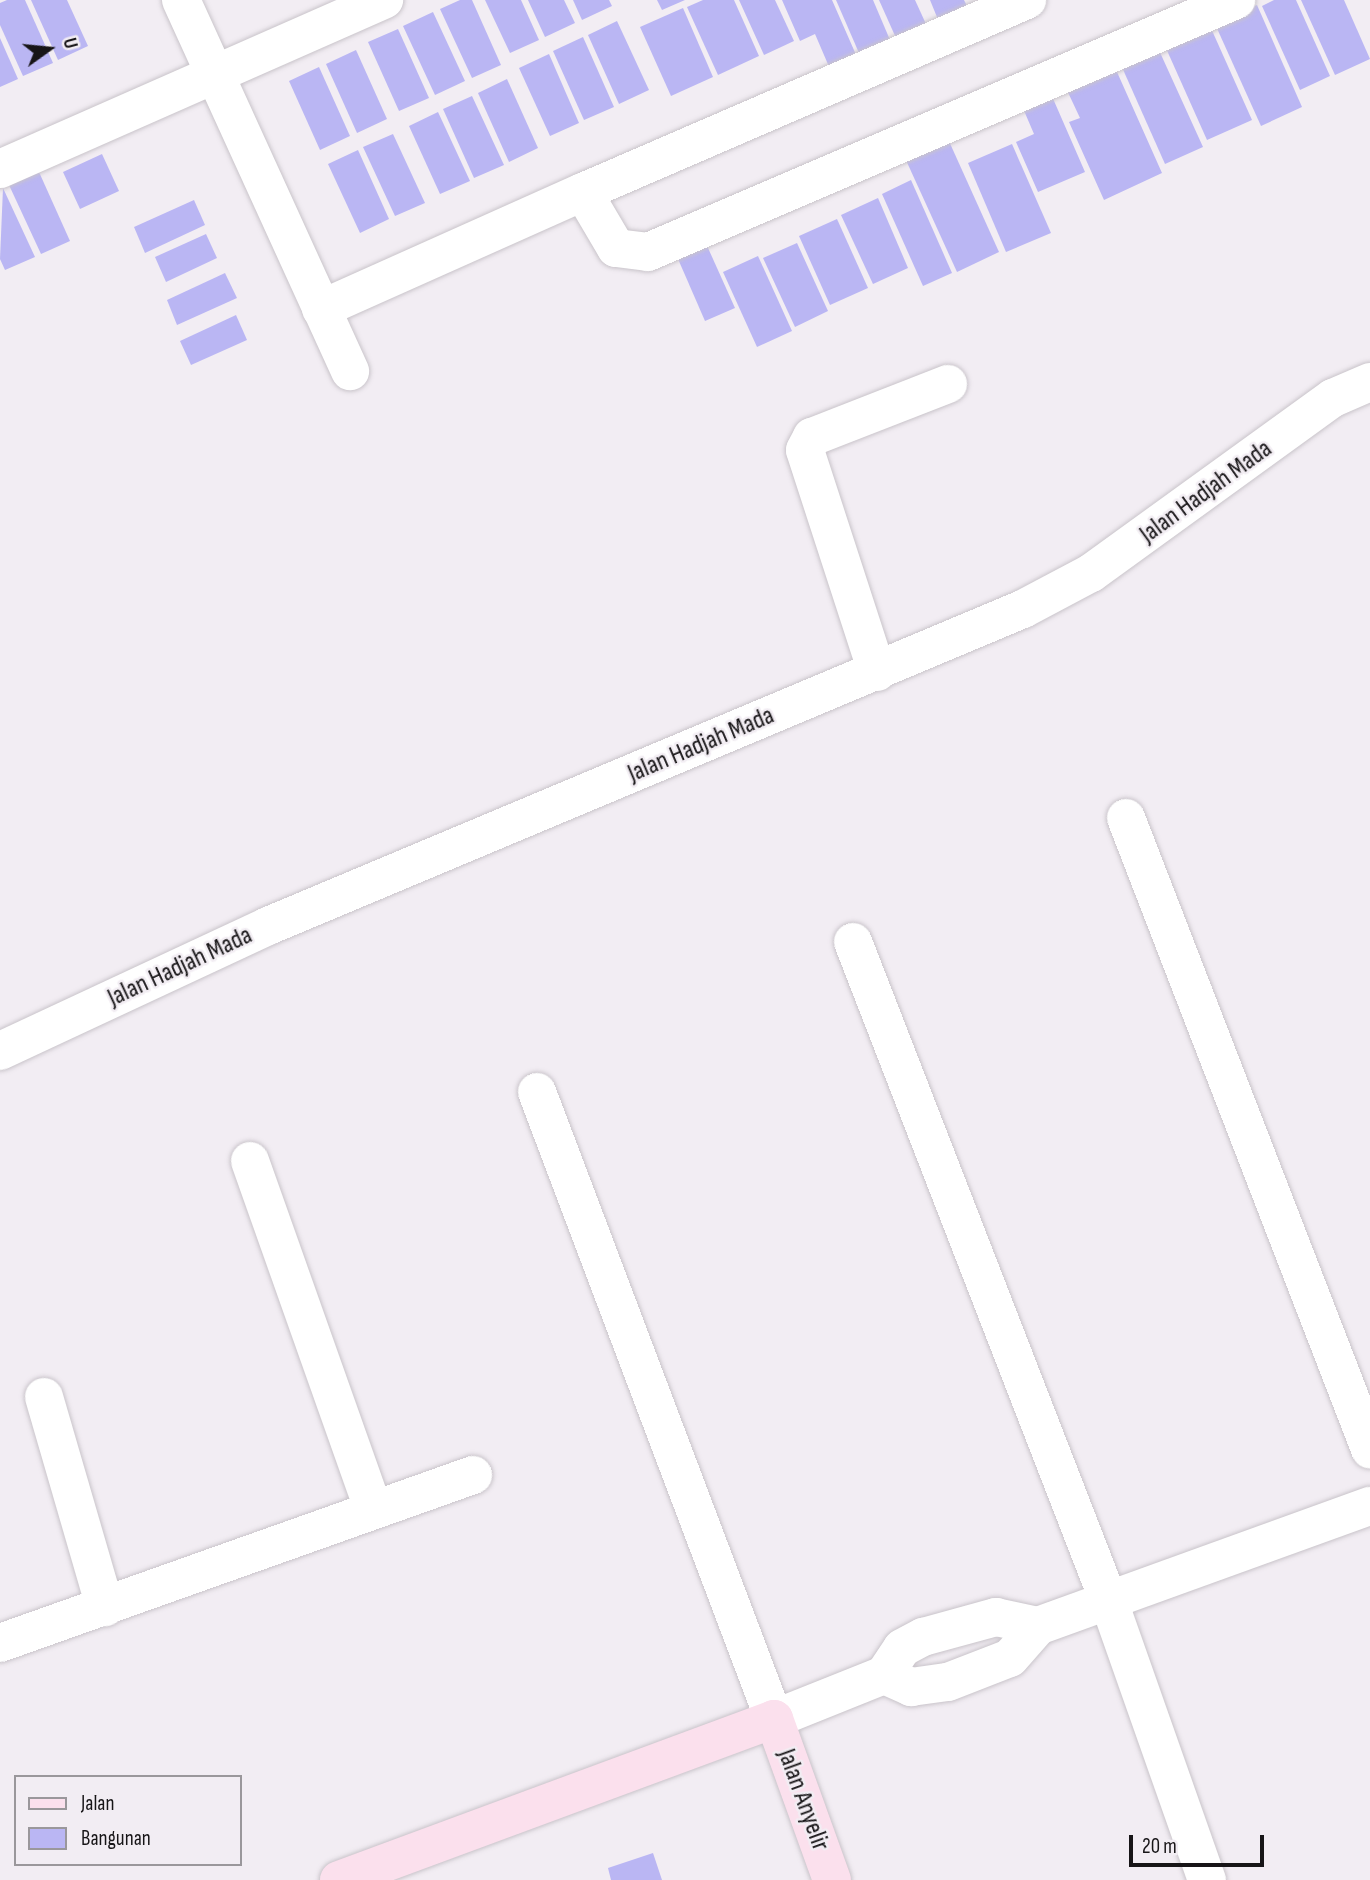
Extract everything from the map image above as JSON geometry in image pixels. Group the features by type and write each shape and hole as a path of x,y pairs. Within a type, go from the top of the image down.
{"street":[{"path":"181,0 350,371"},
{"path":"0,169 384,0"},
{"path":"321,309 583,192 1027,0"},
{"path":"583,192 616,248 648,252 1236,0"},
{"name":"Jalan Hadjah Mada","path":"0,1051 268,926 1023,609 1091,573 1333,398 1370,382"},
{"path":"877,672 805,450 812,437 948,384"},
{"path":"1126,818 1370,1449"},
{"path":"853,942 1108,1600 1207,1880"},
{"path":"537,1092 774,1719"},
{"path":"250,1161 373,1508"},
{"path":"44,1397 105,1606"},
{"path":"0,1643 373,1508 473,1475"},
{"path":"884,1675 911,1687 948,1682 1010,1658 1038,1626 1370,1506"},
{"path":"339,1880 774,1719 884,1675 902,1648 923,1637 996,1617 1038,1626"},
{"name":"Jalan Anyelir","path":"774,1719 832,1880"}],"building":[{"path":"7,0 25,0 53,63 23,76 0,25 0,3"},
{"path":"31,0 67,0 88,46 58,60"},
{"path":"460,0 472,0 501,65 472,78 440,9"},
{"path":"485,0 521,0 539,40 510,53"},
{"path":"528,0 564,0 575,23 545,37"},
{"path":"573,0 609,0 612,6 582,20"},
{"path":"657,0 685,0 662,10"},
{"path":"703,0 734,0 759,56 718,75 687,7"},
{"path":"739,0 775,0 794,41 764,55"},
{"path":"782,0 832,0 857,57 830,69 815,34 800,41"},
{"path":"836,0 873,0 890,40 859,53"},
{"path":"879,0 915,0 926,24 896,38"},
{"path":"930,0 964,0 968,8 939,22"},
{"path":"1274,0 1296,0 1330,76 1300,90 1262,6"},
{"path":"1301,0 1344,0 1370,59 1335,75"},
{"path":"1257,5 1302,107 1261,126 1215,24"},
{"path":"683,8 713,77 671,96 640,27"},
{"path":"433,12 465,81 435,95 403,26"},
{"path":"617,21 649,90 619,104 588,35"},
{"path":"1210,26 1252,120 1207,140 1165,46"},
{"path":"398,29 429,98 399,111 368,42"},
{"path":"583,37 614,107 584,120 553,51"},
{"path":"0,38 18,79 0,87"},
{"path":"1158,48 1203,147 1165,164 1121,65"},
{"path":"356,50 387,119 357,133 326,64"},
{"path":"549,54 579,123 550,136 519,68"},
{"path":"1113,63 1162,173 1104,200 1069,122 1080,118 1065,86"},
{"path":"319,67 350,136 320,150 289,81"},
{"path":"507,79 538,148 509,162 478,93"},
{"path":"1051,94 1085,172 1038,192 1016,142 1034,134 1022,106"},
{"path":"472,96 504,165 474,178 443,109"},
{"path":"438,112 470,181 440,194 409,126"},
{"path":"393,134 425,203 395,216 363,147"},
{"path":"948,139 999,252 957,272 905,158"},
{"path":"1012,144 1051,233 1006,252 968,163"},
{"path":"358,150 389,219 360,233 328,164"},
{"path":"102,154 119,191 80,209 63,172"},
{"path":"39,172 70,241 41,254 9,185"},
{"path":"911,180 952,273 923,286 882,194"},
{"path":"3,188 35,257 5,270 0,259"},
{"path":"878,198 908,268 873,284 841,215"},
{"path":"194,200 205,225 145,253 134,227"},
{"path":"837,219 868,288 830,305 799,236"},
{"path":"206,234 217,258 166,282 155,257"},
{"path":"704,239 735,308 705,321 675,252"},
{"path":"797,243 828,311 795,327 763,258"},
{"path":"758,256 792,331 757,347 723,272"},
{"path":"225,273 237,298 177,325 167,300"},
{"path":"236,315 247,340 191,365 180,341"},
{"path":"653,1853 662,1880 611,1880 608,1868"}]}
